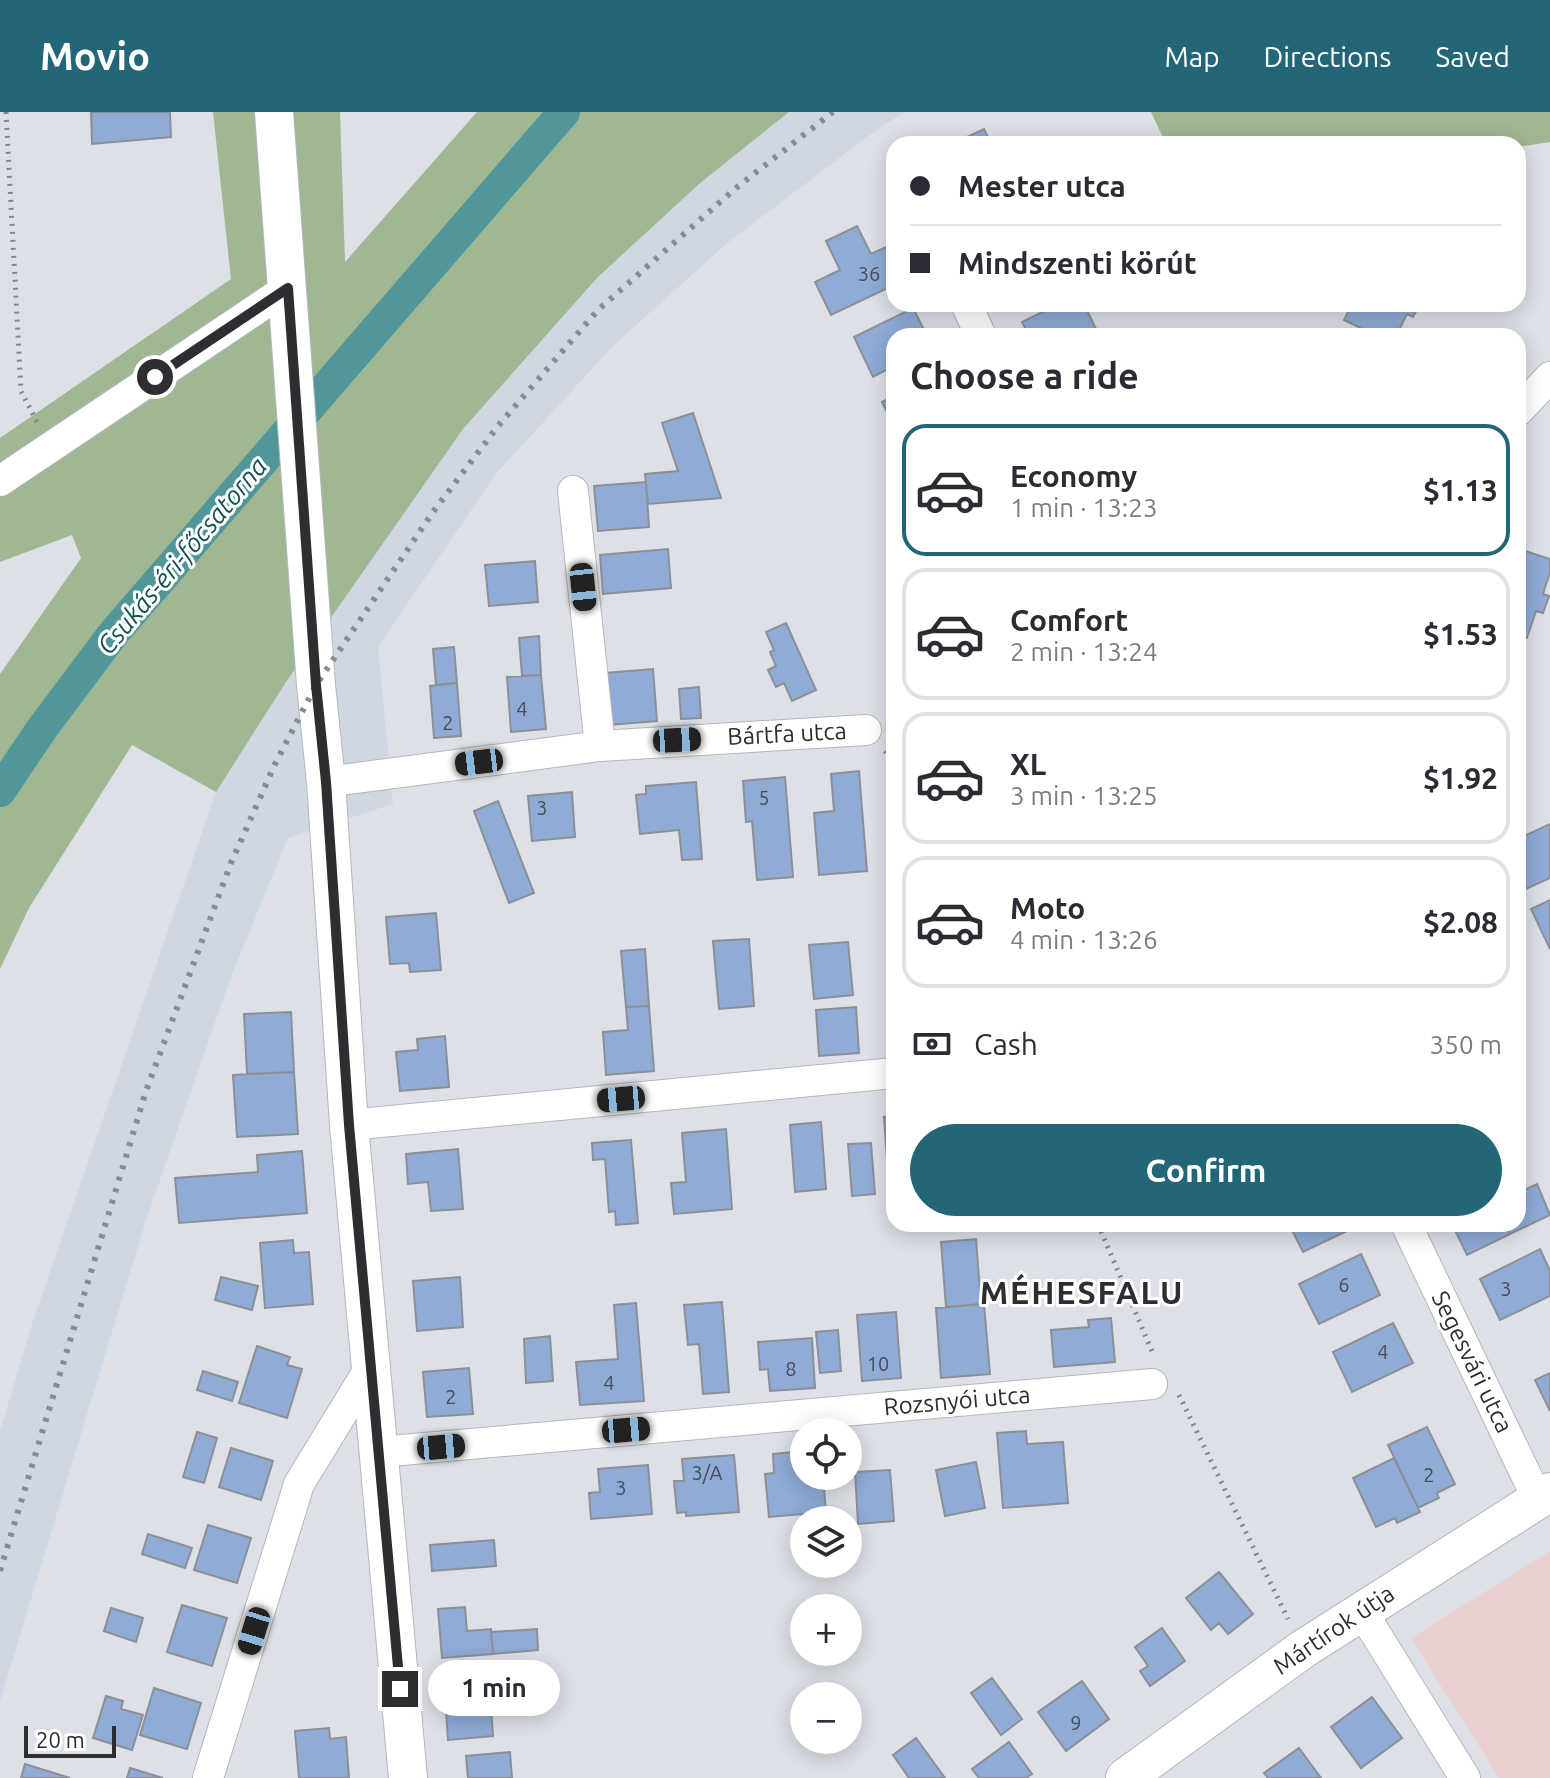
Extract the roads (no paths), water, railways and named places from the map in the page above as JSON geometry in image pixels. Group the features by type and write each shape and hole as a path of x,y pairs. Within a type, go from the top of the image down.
{"street":[{"path":"274,112 349,1125 408,1778"},
{"path":"0,481 288,288"},
{"path":"1526,402 1550,377"},
{"path":"573,491 600,746"},
{"name":"Bártfa utca","path":"326,782 600,746 866,730"},
{"path":"349,1125 886,1074"},
{"name":"Segesvári utca","path":"1410,1232 1544,1496"},
{"path":"208,1778 299,1484 371,1366"},
{"name":"Rozsnyói utca","path":"379,1452 1152,1384"},
{"name":"Mártírok útja","path":"1125,1778 1303,1649 1544,1496"},
{"path":"1361,1610 1465,1778"}],"waterway":[{"name":"Csukás-éri-főcsatorna","path":"0,791 113,634 564,112"}],"railway":[{"path":"0,1571 146,1091 231,863 275,764 316,685 433,512 498,426 598,310 736,188 833,112"}],"district":[{"name":"MÉHESFALU","path":"1082,1293"}]}
